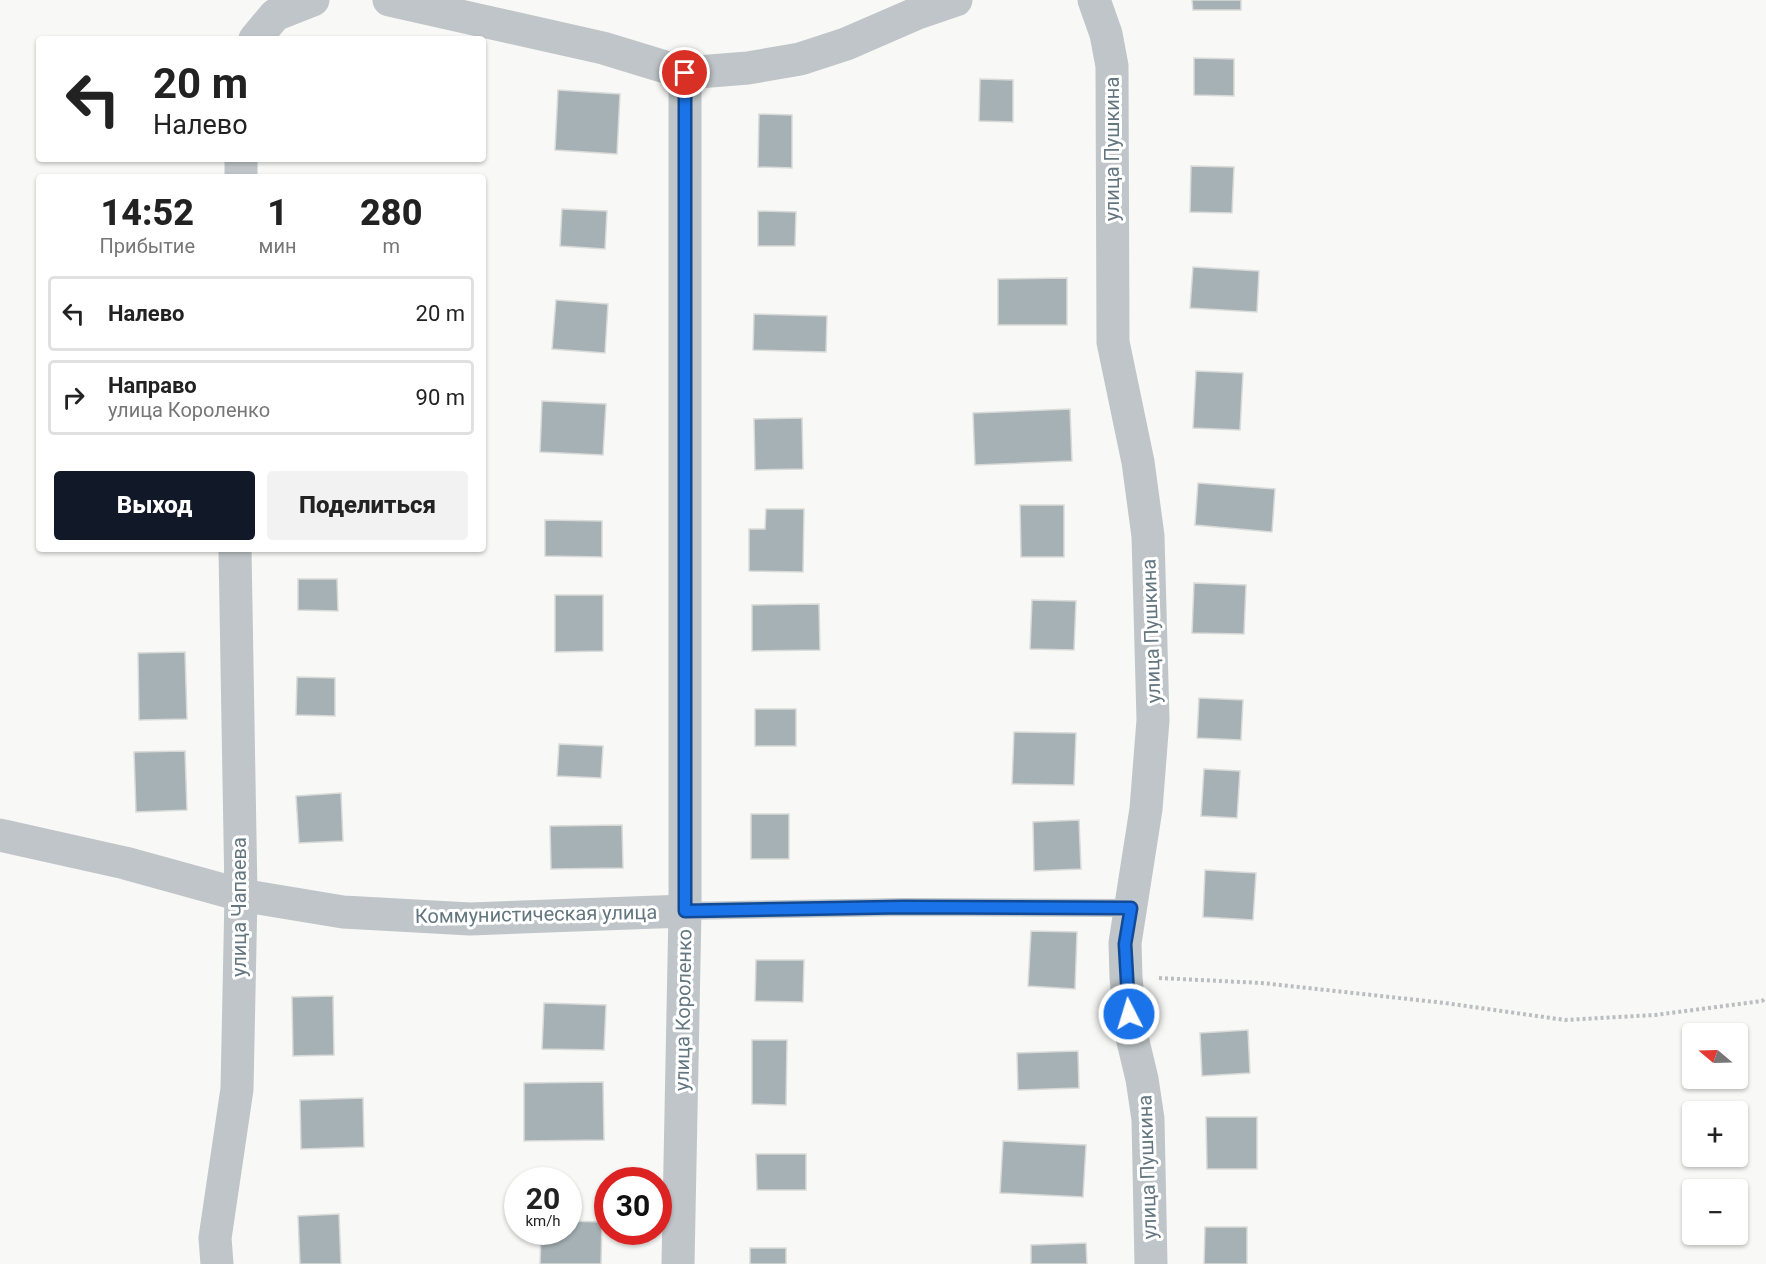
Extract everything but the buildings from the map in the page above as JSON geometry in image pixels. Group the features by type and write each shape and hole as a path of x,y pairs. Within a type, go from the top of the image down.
{"street":[{"path":"258,36 274,15 313,0"},
{"path":"389,0 603,48 685,73 747,68 800,59 846,44 918,7 956,0"},
{"name":"улица Пушкина","path":"1093,0 1106,34 1112,66 1113,342 1138,462 1148,536 1153,720 1146,809 1125,944 1131,1033 1142,1079 1148,1119 1151,1264"},
{"name":"улица Короленко","path":"678,1264 685,911 685,73"},
{"name":"улица Чапаева","path":"217,1264 215,1238 237,1089 241,895 235,552"},
{"name":"Коммунистическая улица","path":"0,835 125,863 241,895 343,912 470,919 685,911"}],"lane":[{"path":"685,911 903,907 1131,908"}],"path":[{"path":"1126,977 1262,983 1445,1003 1565,1020 1655,1015 1762,1001 1766,998"}],"route":[{"path":"685,73 685,911 903,907 1131,908 1125,944 1129,1014"}]}
